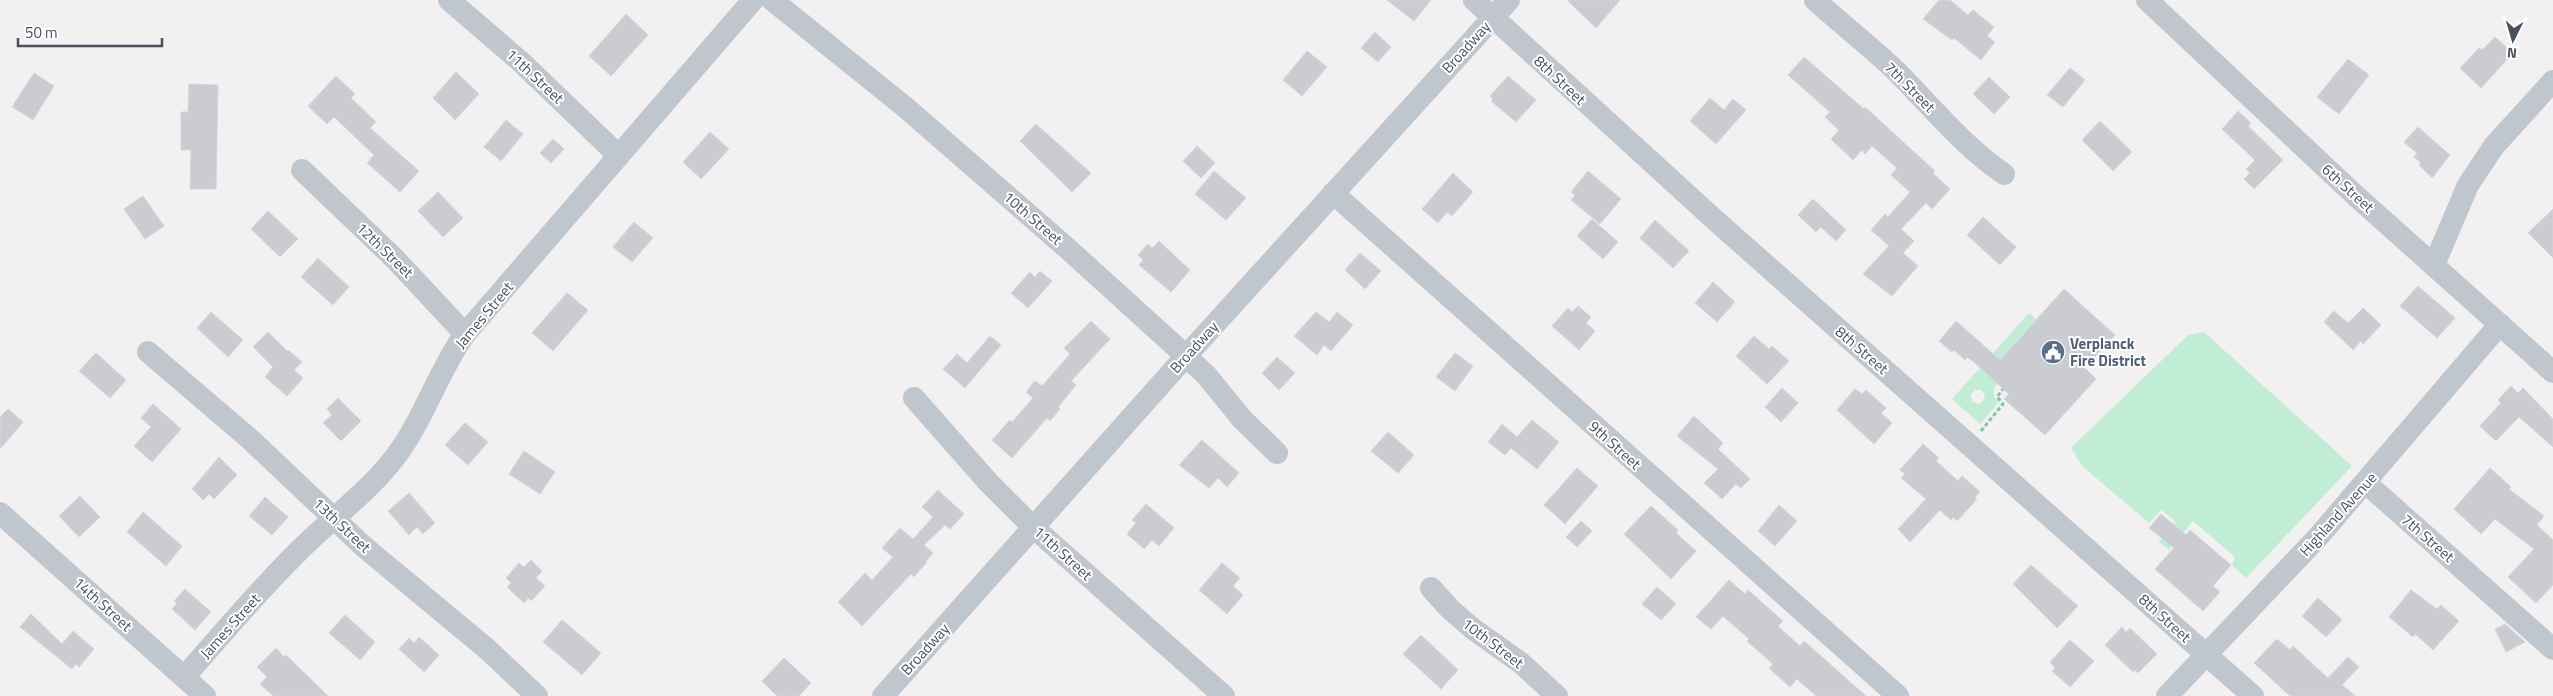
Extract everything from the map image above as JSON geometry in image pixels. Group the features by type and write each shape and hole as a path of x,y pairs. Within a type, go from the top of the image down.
{"street":[{"name":"11th Street","path":"449,0 521,62 618,155"},
{"name":"James Street","path":"184,677 290,561 335,519 400,451 429,401 454,349 465,334 499,297 618,155 753,0"},
{"name":"10th Street","path":"772,0 912,113 1068,249 1207,376 1242,419 1277,453"},
{"name":"8th Street","path":"1474,0 1685,193 2253,696"},
{"name":"Broadway","path":"883,696 1186,356 1508,0"},
{"name":"7th Street","path":"1815,0 1895,70 1957,137 1978,156 2004,174"},
{"name":"6th Street","path":"2147,0 2356,196 2500,324 2548,360"},
{"path":"2434,265 2468,185 2494,146 2553,82"},
{"name":"12th Street","path":"302,170 396,259 465,334"},
{"name":"9th Street","path":"1333,193 1898,696"},
{"name":"Highland Avenue","path":"2167,696 2318,537 2500,324"},
{"name":"13th Street","path":"148,352 250,440 335,519 513,672 537,696"},
{"name":"11th Street","path":"914,398 989,483 1033,527 1213,692"},
{"name":"7th Street","path":"2366,483 2553,649"},
{"name":"14th Street","path":"0,513 205,696"},
{"name":"10th Street","path":"1431,588 1468,624 1521,663 1557,696"}],"path":[{"path":"1970,445 2003,404 1997,398 2003,389"}],"green space":[{"path":"2029,313 2036,319 1987,374 1998,384 1994,388 1994,397 1999,402 1980,424 1952,399","holes":["1975,390 1981,390 1985,395 1983,401 1978,404 1972,401 1971,395"]},
{"path":"2204,332 2352,466 2246,578 2232,565 2235,557 2193,521 2169,550 2159,542 2176,522 2161,510 2149,523 2082,466 2071,448 2188,335"}],"building":[{"path":"1387,0 1431,0 1414,21"},
{"path":"1567,0 1620,0 1596,28"},
{"path":"1939,0 1950,0 1968,15 1973,10 1994,27 1987,36 1995,42 1981,60 1954,38 1952,40 1923,19"},
{"path":"626,14 648,35 611,76 589,56"},
{"path":"1375,32 1391,47 1378,62 1361,48"},
{"path":"2495,37 2513,53 2481,88 2460,68 2479,48 2482,50"},
{"path":"1307,51 1327,67 1302,96 1283,80"},
{"path":"1804,57 1864,109 1865,107 1935,171 1933,173 1950,189 1932,209 1926,203 1901,229 1914,241 1903,253 1918,266 1892,296 1863,274 1889,246 1871,230 1885,214 1888,217 1910,192 1891,175 1897,168 1872,146 1865,154 1862,150 1853,160 1831,139 1839,130 1825,117 1830,112 1788,75"},
{"path":"2348,59 2369,75 2339,114 2317,97"},
{"path":"2070,68 2085,80 2063,107 2047,95"},
{"path":"456,72 479,94 455,120 433,98"},
{"path":"34,73 54,86 33,120 12,107"},
{"path":"336,76 355,94 351,98 376,122 370,128 419,171 400,192 367,163 374,155 334,117 327,124 308,106"},
{"path":"1508,76 1536,100 1516,122 1491,101 1493,99 1490,96"},
{"path":"1989,77 2010,97 1994,114 1973,94"},
{"path":"189,84 218,85 216,189 190,189 191,150 181,150 181,112 188,112"},
{"path":"1710,98 1724,110 1733,99 1746,110 1716,144 1690,121"},
{"path":"2238,111 2251,123 2248,126 2283,160 2254,189 2244,179 2250,173 2246,169 2255,160 2222,129"},
{"path":"506,120 523,134 501,161 484,147"},
{"path":"2100,121 2132,152 2113,171 2082,140"},
{"path":"1036,124 1091,173 1072,192 1020,141"},
{"path":"2418,127 2450,155 2432,178 2414,157 2417,153 2404,142"},
{"path":"710,132 729,149 701,179 683,162"},
{"path":"553,139 564,149 551,163 540,153"},
{"path":"1197,146 1215,163 1201,178 1183,161"},
{"path":"1214,171 1246,198 1226,220 1195,194"},
{"path":"1588,171 1621,199 1600,224 1571,200 1575,195 1571,192"},
{"path":"1453,173 1473,192 1452,216 1447,212 1438,223 1422,209"},
{"path":"438,192 463,218 443,237 418,211"},
{"path":"143,196 164,226 145,239 124,209"},
{"path":"1813,199 1846,230 1836,241 1821,227 1816,232 1798,215"},
{"path":"2553,209 2553,258 2528,233"},
{"path":"268,211 298,239 280,257 251,229"},
{"path":"1983,217 2016,247 2000,265 1967,235"},
{"path":"1592,219 1618,242 1603,259 1577,236"},
{"path":"1655,220 1689,251 1673,268 1640,238"},
{"path":"634,222 653,238 632,262 613,247"},
{"path":"1159,241 1190,270 1171,292 1139,265 1143,260 1138,255 1148,244 1152,248"},
{"path":"1360,253 1381,271 1365,289 1345,270"},
{"path":"318,258 349,287 333,305 301,277"},
{"path":"1040,271 1052,281 1028,308 1011,293 1030,272 1035,277"},
{"path":"1713,282 1735,302 1717,322 1695,303"},
{"path":"2418,286 2455,318 2437,338 2400,306"},
{"name":"Verplanck Fire District","path":"2064,289 2115,335 2085,368 2096,379 2045,435 2004,399 2009,394 1974,362 1967,357 1965,360 1954,350 1952,352 1939,341 1956,321 2000,360"},
{"path":"567,293 588,310 553,351 532,333"},
{"path":"1578,306 1591,317 1586,323 1595,331 1579,350 1552,326 1568,308 1572,312"},
{"path":"2363,308 2381,325 2363,344 2361,341 2353,350 2324,322 2334,311 2348,323"},
{"path":"211,312 243,340 228,357 197,328"},
{"path":"1316,312 1329,322 1337,312 1353,325 1331,351 1324,345 1317,355 1294,336"},
{"path":"1091,321 1110,339 1071,381 1076,385 1058,407 1060,409 1050,421 1047,418 1012,458 992,440 1010,420 1012,422 1033,398 1026,392 1035,381 1042,386 1070,354 1064,348"},
{"path":"268,332 287,351 302,362 294,370 303,378 287,396 265,377 273,367 253,347"},
{"path":"990,336 1001,345 965,388 943,369 957,354 967,363"},
{"path":"1754,336 1769,349 1772,346 1789,361 1767,384 1736,356"},
{"path":"96,353 126,380 110,398 79,371"},
{"path":"1455,353 1473,366 1455,391 1436,377"},
{"path":"1277,357 1295,373 1279,390 1262,373"},
{"path":"2511,386 2518,393 2523,388 2553,419 2553,447 2519,417 2496,441 2480,426 2501,403 2498,400"},
{"path":"1782,388 1798,403 1781,422 1765,407"},
{"path":"1855,389 1862,394 1866,390 1886,408 1881,413 1892,423 1874,444 1837,410"},
{"path":"338,398 361,421 341,441 323,423 332,415 327,409"},
{"path":"153,404 181,429 152,462 134,446 151,427 141,418"},
{"path":"8,409 23,422 0,449 0,417"},
{"path":"1694,416 1723,443 1718,449 1750,479 1741,488 1736,484 1722,499 1704,483 1718,469 1677,436"},
{"path":"1532,420 1559,442 1537,469 1511,448 1505,455 1488,442 1502,424 1517,437"},
{"path":"465,423 488,442 468,465 445,445"},
{"path":"1388,432 1414,455 1398,473 1371,451"},
{"path":"1202,440 1239,473 1227,487 1218,478 1209,488 1179,465"},
{"path":"1923,444 1939,458 1936,461 1958,481 1962,476 1980,492 1975,497 1977,499 1957,521 1953,517 1951,520 1940,510 1910,542 1898,529 1926,499 1901,478 1905,474 1900,470"},
{"path":"524,451 555,472 540,494 509,474"},
{"path":"219,457 237,475 214,499 209,494 203,500 192,489"},
{"path":"1577,468 1598,486 1565,524 1544,505"},
{"path":"2490,468 2511,487 2509,489 2544,516 2537,525 2553,540 2553,585 2536,603 2508,577 2534,549 2495,519 2481,534 2454,509"},
{"path":"938,490 964,514 950,529 945,525 924,545 933,553 927,562 914,577 911,574 862,626 838,602 865,573 872,580 893,557 882,548 900,528 913,539 933,517 922,507"},
{"path":"409,493 435,523 423,534 417,527 409,535 388,511"},
{"path":"80,496 100,517 79,537 59,516"},
{"path":"265,497 288,517 272,535 249,516"},
{"path":"1146,504 1174,528 1159,546 1152,540 1144,549 1127,534 1136,523 1132,520"},
{"path":"1779,505 1797,521 1775,546 1758,531"},
{"path":"1651,506 1678,530 1676,533 1696,551 1671,579 1624,534"},
{"path":"143,512 182,546 166,566 127,532"},
{"path":"2161,514 2186,535 2190,530 2231,565 2213,586 2220,592 2203,611 2155,569 2174,548 2149,528"},
{"path":"1581,521 1592,531 1577,547 1566,537"},
{"path":"531,560 542,571 536,578 545,586 531,601 528,598 524,603 507,587 511,583 506,578 519,563 524,567"},
{"path":"1222,563 1240,578 1233,586 1243,595 1227,614 1199,590"},
{"path":"2031,565 2078,606 2057,628 2013,584"},
{"path":"1729,580 1745,594 1748,590 1783,621 1778,626 1800,646 1804,641 1866,696 1816,696 1797,679 1790,687 1769,668 1773,664 1723,616 1711,629 1696,617"},
{"path":"1657,587 1676,604 1661,620 1642,604"},
{"path":"185,589 211,612 195,630 172,609 177,603 174,601"},
{"path":"2411,590 2437,609 2441,605 2459,621 2433,650 2415,634 2413,637 2389,617"},
{"path":"2318,598 2342,620 2326,637 2302,616"},
{"path":"31,614 62,644 73,631 94,649 79,667 76,664 72,669 20,627"},
{"path":"345,615 375,642 360,660 329,633"},
{"path":"562,620 601,653 582,675 543,642"},
{"path":"2505,624 2525,642 2506,652 2495,629"},
{"path":"2122,627 2126,632 2130,628 2157,654 2138,673 2135,670 2133,672 2105,645"},
{"path":"1421,635 1458,670 1441,689 1403,654"},
{"path":"419,637 439,655 424,672 399,649 409,638 414,643"},
{"path":"2277,639 2290,650 2293,646 2328,678 2348,657 2359,667 2342,685 2355,696 2290,696 2254,663"},
{"path":"2070,640 2094,661 2070,687 2052,671 2055,668 2050,662"},
{"path":"276,648 284,657 286,655 328,696 273,696 260,684 267,677 257,667"},
{"path":"784,658 811,683 799,696 777,696 762,681"}],"place":[{"name":"Verplanck Fire District","path":"2053,352"}]}
